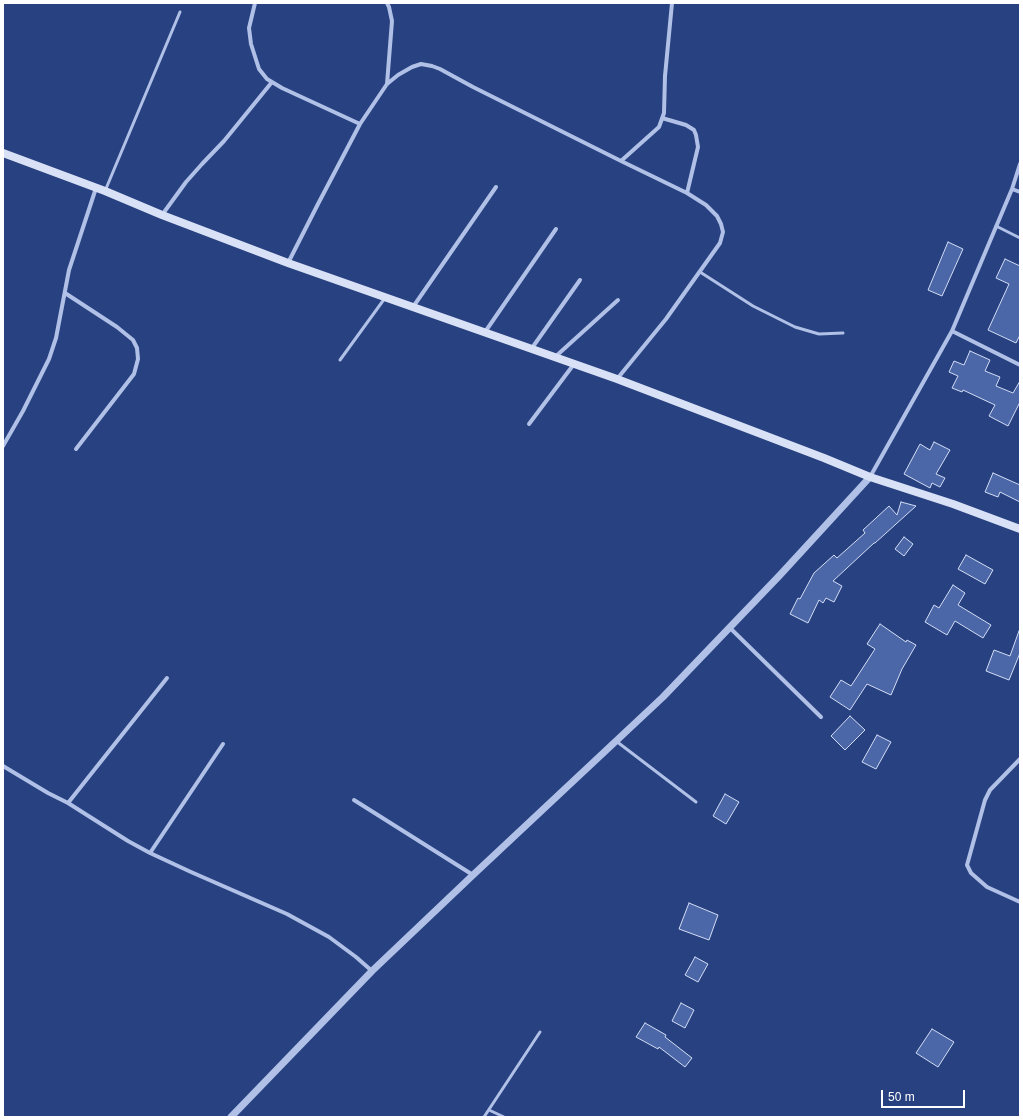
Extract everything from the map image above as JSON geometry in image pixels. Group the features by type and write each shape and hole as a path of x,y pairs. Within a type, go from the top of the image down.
{"main road":[{"path":"3,153 105,191 288,263 532,348 824,458 870,477 953,504 1020,529"}],"street":[{"path":"255,3 249,28 251,44 259,69 267,79 282,88 360,124"},
{"path":"387,3 392,21 387,84"},
{"path":"621,161 659,127 664,113 665,76 672,3"},
{"path":"288,263 360,124 387,84 398,75 412,67 421,64 432,66 621,161 687,192 706,205 717,216 722,224 723,232 720,243 666,319 617,379"},
{"path":"162,214 186,182 224,141 272,82"},
{"path":"662,118 686,125 694,130 696,135 698,146 687,192"},
{"path":"231,1117 372,971 663,696 780,575 870,477 952,331 1012,189 1020,164"},
{"path":"413,307 496,187"},
{"path":"3,446 23,411 49,359 56,338 69,270 96,188"},
{"path":"1012,189 1020,192"},
{"path":"485,332 556,229"},
{"path":"532,348 580,280"},
{"path":"65,293 117,327 133,340 137,348 138,359 134,374 76,449"},
{"path":"555,357 618,300"},
{"path":"952,331 1020,364"},
{"path":"529,424 574,364"},
{"path":"729,627 821,717"},
{"path":"68,803 168,678"},
{"path":"150,853 223,744"},
{"path":"1020,759 990,790 985,800 967,865 971,873 987,887 1020,902"},
{"path":"3,766 48,793 68,803 128,841 150,853 287,914 329,937 372,971"},
{"path":"354,800 473,875"}],"lane":[{"path":"105,191 180,12"},
{"path":"996,226 1020,238"},
{"path":"700,272 753,306 795,327 819,334 843,333"},
{"path":"340,360 385,297"},
{"path":"616,741 696,802"},
{"path":"484,1117 540,1032"},
{"path":"489,1110 504,1117"}],"building":[{"path":"948,242 963,249 942,296 928,290"},
{"path":"1005,259 1020,266 1020,335 1016,343 988,330 1009,284 996,278"},
{"path":"970,351 990,360 985,371 1000,377 996,386 1013,393 1020,381 1020,402 1008,426 989,416 995,405 963,390 962,392 952,388 958,376 949,372 954,361 964,365"},
{"path":"934,442 950,450 936,474 945,478 940,487 932,483 930,488 904,474 920,444 930,450"},
{"path":"993,473 1020,485 1020,502 1000,492 998,497 985,492"},
{"path":"901,502 916,506 833,581 842,586 834,602 826,598 823,603 819,600 808,623 790,614 814,573 834,555 837,558 865,533 863,530 889,506 897,515"},
{"path":"904,537 913,544 904,556 895,549"},
{"path":"966,555 993,570 985,584 958,569"},
{"path":"953,585 965,593 958,605 991,625 983,638 955,621 947,635 925,622 934,605 939,608"},
{"path":"880,624 906,642 907,640 916,645 902,669 891,695 867,684 850,710 830,697 841,680 851,686 875,649 867,644"},
{"path":"1019,631 1020,653 1009,680 986,671 994,650 1010,656"},
{"path":"850,716 865,730 845,750 831,736"},
{"path":"877,735 891,742 876,769 862,762"},
{"path":"725,794 739,802 726,824 713,816"},
{"path":"689,903 718,915 709,940 679,929"},
{"path":"695,957 708,964 698,982 685,975"},
{"path":"681,1003 694,1010 685,1028 672,1021"},
{"path":"645,1023 666,1035 665,1037 692,1058 685,1067 659,1047 658,1049 636,1037"},
{"path":"932,1029 954,1042 938,1067 916,1053"}]}
